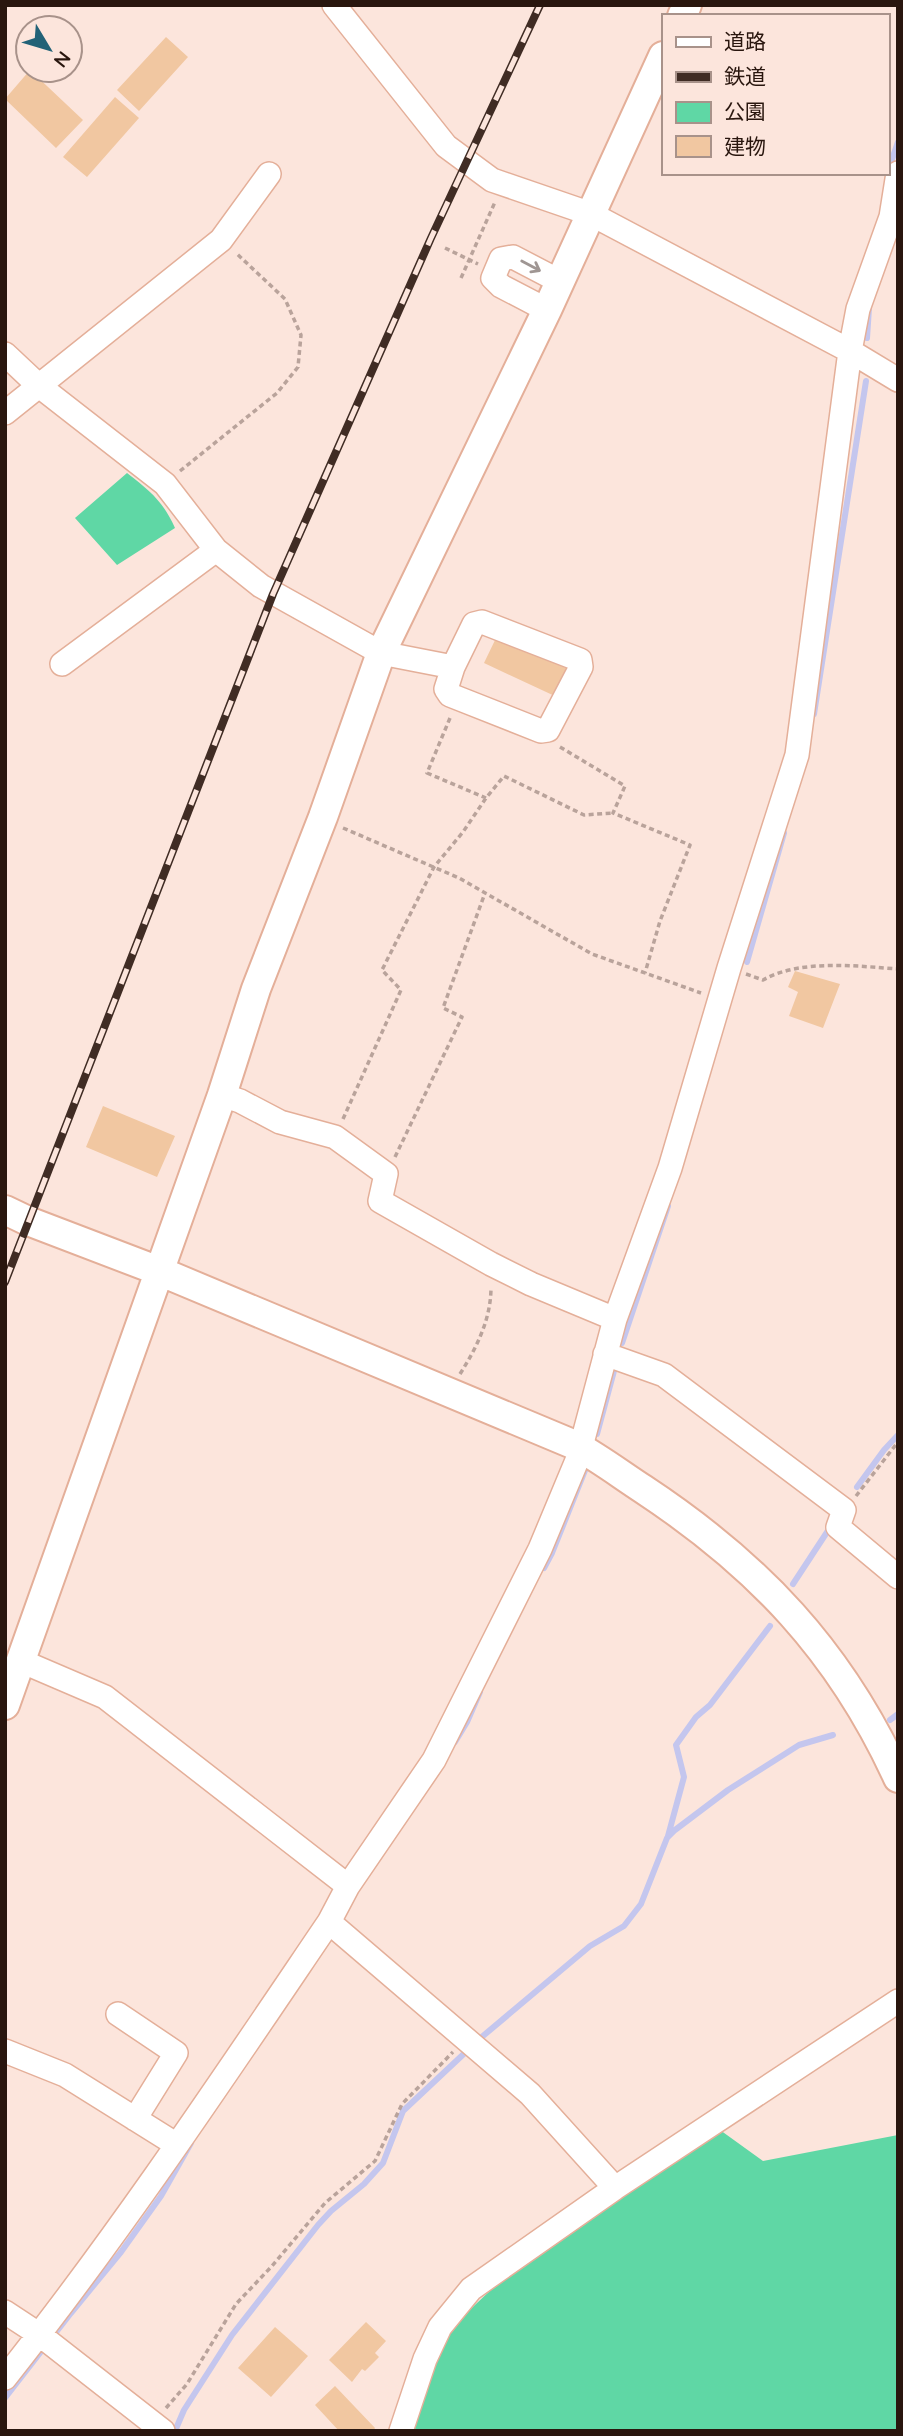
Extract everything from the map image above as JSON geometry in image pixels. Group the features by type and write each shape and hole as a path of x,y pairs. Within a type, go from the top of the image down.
{"street":[{"path":"334,5 446,146 492,180 591,214 850,351 898,380"},
{"path":"5,1705 222,1095 256,989 323,817 381,653 561,282 662,58"},
{"path":"5,2378 107,2246 329,1922 348,1886 434,1760 540,1549 580,1448 615,1319 670,1168 719,1000 797,755 850,351 858,309 891,217 898,173"},
{"path":"5,413 221,240 270,174"},
{"path":"547,310 501,286 493,278 501,259 513,257 561,282"},
{"path":"5,354 38,385 165,484 216,550 273,594 381,653 453,667"},
{"path":"62,664 216,550"},
{"path":"482,622 580,660 581,667 548,730 541,731 460,699 450,695 446,689 453,667 474,624 482,622"},
{"path":"222,1095 240,1101 280,1122 335,1136 386,1174 380,1201 491,1264 615,1319"},
{"path":"5,1210 28,1222 159,1271 580,1448 690,1520 769,1588 808,1630 842,1677 884,1748 898,1778"},
{"path":"606,1354 664,1376 844,1510 838,1527 898,1577"},
{"path":"21,1661 105,1697 348,1886"},
{"path":"329,1922 530,2094 615,2188"},
{"path":"401,2431 425,2359 440,2327 471,2289 615,2188 898,2001"},
{"path":"118,2014 176,2053 135,2119"},
{"path":"5,2051 65,2075 177,2145"},
{"path":"5,2312 40,2335 157,2426"}],"path":[{"path":"461,278 504,184"},
{"path":"165,484 277,393 298,367 301,335 285,299 221,240"},
{"path":"445,248 488,269"},
{"path":"460,699 427,773 486,798"},
{"path":"548,730 549,741 625,786 612,814"},
{"path":"335,1136 401,990 382,970 434,867 504,776 584,815 612,814 690,845 660,921 645,973"},
{"path":"323,817 459,878 592,954 719,1000"},
{"path":"386,1174 462,1017 443,1009 485,893"},
{"path":"729,968 763,980 779,971 843,965 898,969"},
{"path":"449,1393 475,1352 491,1308 491,1264"},
{"path":"844,1510 898,1442"},
{"path":"157,2426 187,2384 236,2304 325,2203 375,2161 402,2104 475,2046"}],"green space":[{"path":"127,473 155,497 175,528 117,565 75,518"},
{"path":"720,2130 763,2161 898,2135 898,2431 409,2431 443,2335 511,2271"}],"building":[{"path":"166,37 188,57 139,111 117,90"},
{"path":"18,84 45,84 83,120 56,148 5,99"},
{"path":"115,97 139,118 87,177 63,157"},
{"path":"497,636 572,671 559,698 484,663"},
{"path":"795,971 840,984 823,1028 789,1016 798,992 788,987"},
{"path":"103,1106 175,1136 157,1177 86,1147"},
{"path":"366,2322 386,2341 375,2353 379,2357 365,2371 362,2369 352,2382 329,2360"},
{"path":"275,2327 308,2356 271,2397 238,2368"},
{"path":"335,2386 375,2428 373,2431 339,2431 315,2405"}],"waterway":[{"path":"889,168 898,142"},
{"path":"867,338 869,308"},
{"path":"814,714 866,381"},
{"path":"747,962 784,833"},
{"path":"622,1343 668,1206"},
{"path":"597,1434 614,1371"},
{"path":"857,1487 898,1435"},
{"path":"544,1568 586,1468"},
{"path":"793,1584 831,1526"},
{"path":"668,1836 684,1777 676,1745 770,1626"},
{"path":"455,1742 480,1692"},
{"path":"890,1720 898,1714"},
{"path":"477,2041 590,1946 624,1926 641,1904 667,1838 675,1830 728,1790 799,1745 833,1735"},
{"path":"175,2431 184,2410 232,2335 318,2225 383,2163 403,2111 469,2049"},
{"path":"5,2398 121,2252 161,2196 191,2143"}],"railway":[{"path":"5,1282 273,594 431,238 540,5"}]}
